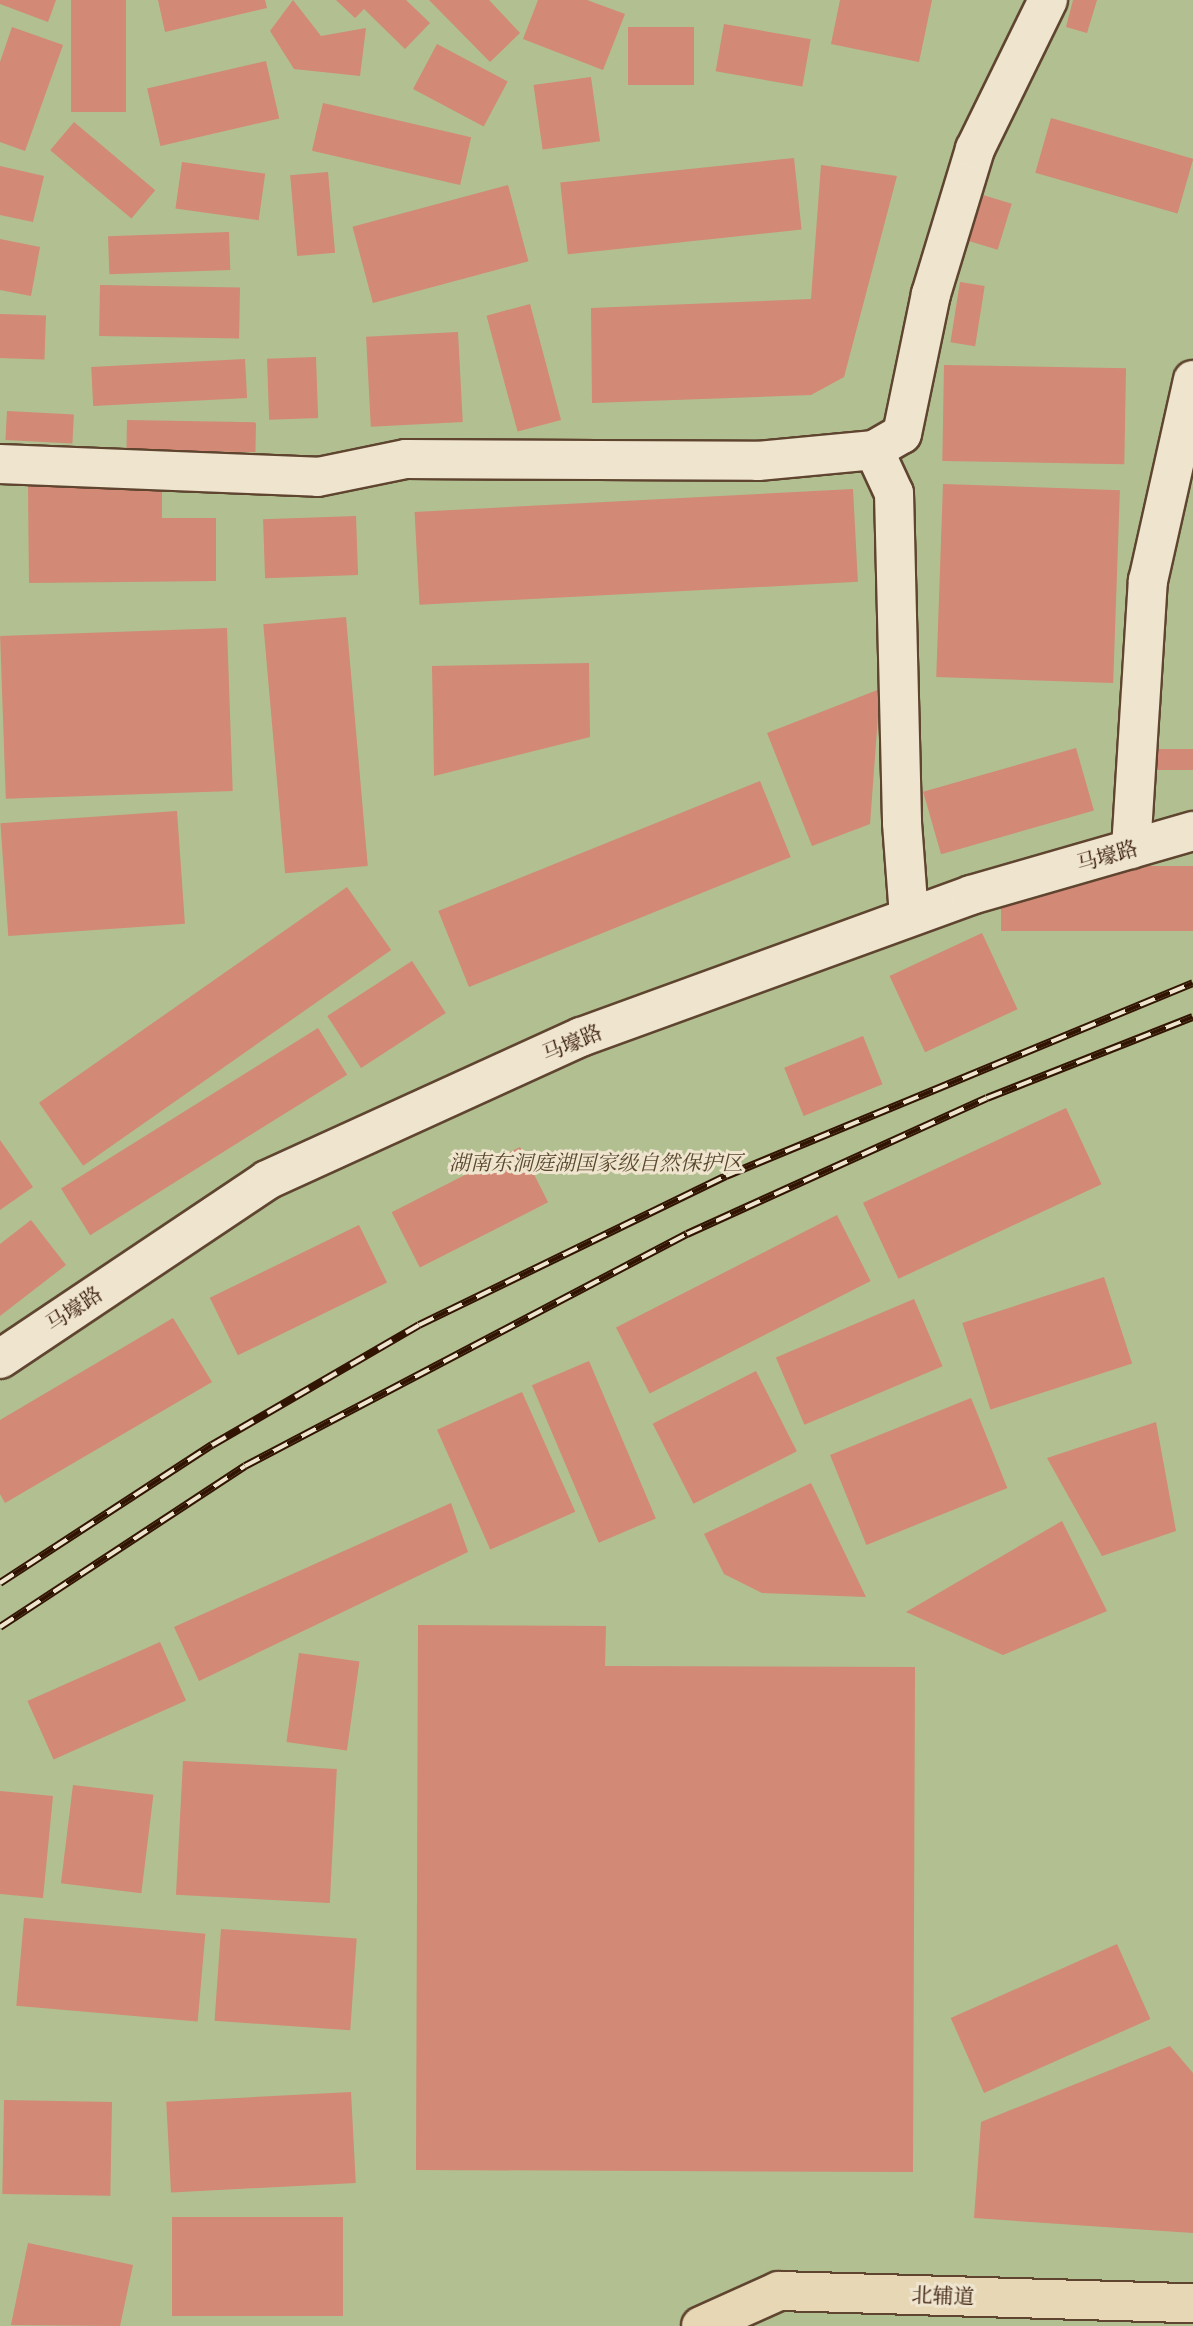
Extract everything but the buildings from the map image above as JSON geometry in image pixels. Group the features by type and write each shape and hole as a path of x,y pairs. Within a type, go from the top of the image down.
{"main road":[{"name":"北辅道","path":"701,2326 779,2291 1193,2303"}],"street":[{"path":"0,464 317,477 406,459 758,461 874,450 902,434 931,294 975,149 1048,0"},
{"path":"1131,849 1149,581 1193,380"},
{"path":"874,450 894,493 902,823 909,917"},
{"name":"马壕路","path":"0,1359 267,1180 581,1037 909,917 1193,831"}],"green space":[{"name":"湖南东洞庭湖国家级自然保护区","path":"0,0 1193,0 1193,2326 0,2326"}],"railway":[{"path":"0,1583 212,1445 419,1325 726,1176 1193,983"},
{"path":"0,1627 245,1466 687,1234 987,1098 1193,1017"}]}
